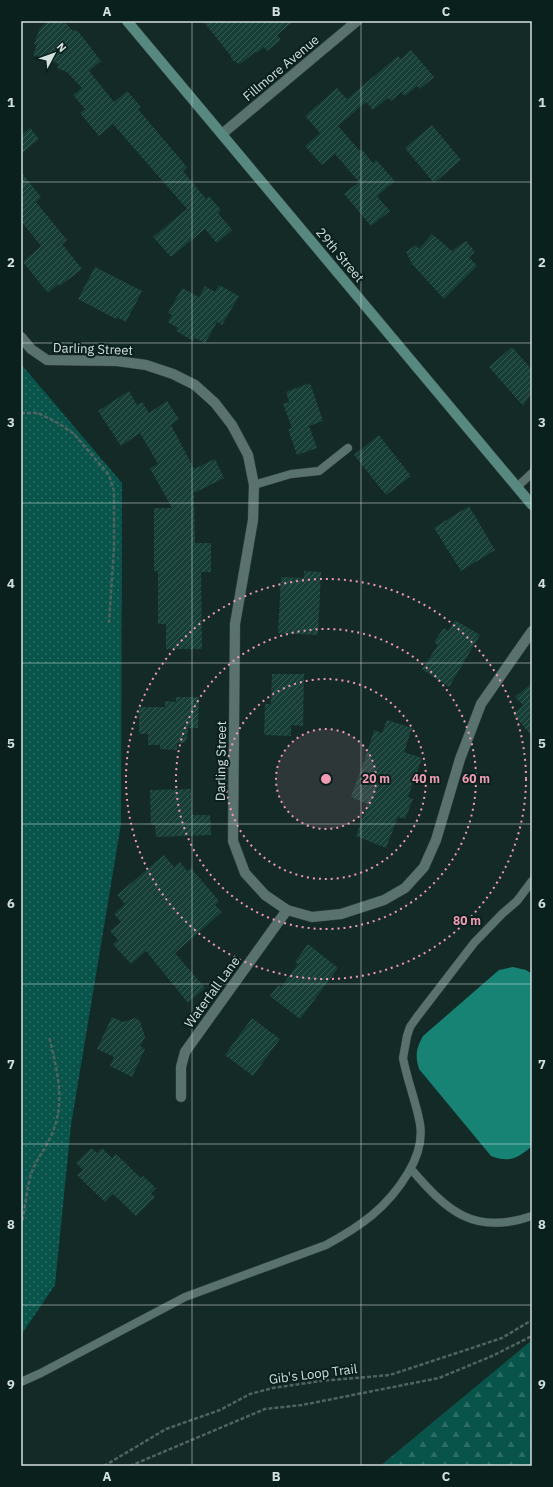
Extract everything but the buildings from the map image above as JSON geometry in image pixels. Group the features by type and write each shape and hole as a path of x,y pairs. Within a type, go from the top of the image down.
{"street":[{"name":"29th Street","path":"128,21 532,505"},
{"name":"Fillmore Avenue","path":"222,134 357,21"},
{"name":"Darling Street","path":"21,337 31,349 47,360 117,361 146,364 173,374 195,385 215,403 232,425 248,455 254,485 253,520 235,624 233,841 245,873 265,895 287,910 312,917 341,914 384,900 405,888 424,867 436,840 460,759 481,704 532,631"},
{"name":"Waterfall Lane","path":"181,1097 181,1067 184,1052 287,910"}],"lane":[{"path":"254,485 291,474 320,471 348,448"},
{"path":"517,487 532,473"},
{"path":"21,1382 178,1301 216,1285 326,1245 342,1236 385,1204 411,1169 420,1148 420,1124 404,1058 404,1047 410,1027 474,943 516,901 532,881"},
{"path":"411,1169 440,1200 464,1217 482,1222 499,1223 516,1222 532,1216"}],"path":[{"path":"21,413 38,413 58,423 74,434 109,475 114,491 114,548 109,623"},
{"path":"21,1226 30,1177 51,1136 58,1112 60,1093 58,1076 48,1036"},
{"name":"Gib's Loop Trail","path":"104,1466 166,1429 220,1410 250,1394 273,1388 321,1381 390,1375 502,1338 532,1320"},
{"name":"Gib's Loop Trail","path":"130,1466 265,1409 302,1405 439,1378 492,1356 532,1336"}],"green space":[{"path":"21,364 122,483 121,824 71,1125 55,1285 21,1335"},
{"path":"532,1340 532,1466 380,1466"}],"shaded area":[{"path":"513,967 526,970 532,974 532,1146 518,1156 503,1159 491,1156 419,1069 417,1056 418,1048 423,1036 499,970"}]}
